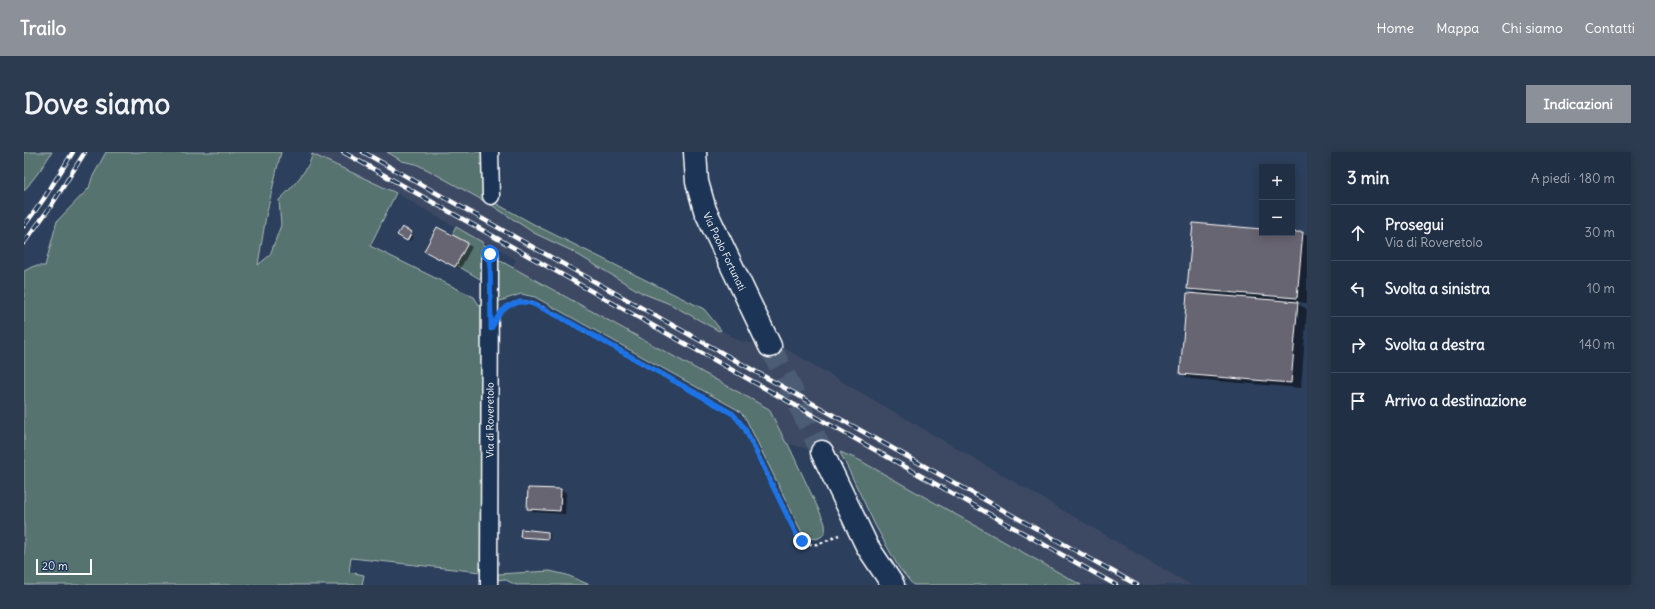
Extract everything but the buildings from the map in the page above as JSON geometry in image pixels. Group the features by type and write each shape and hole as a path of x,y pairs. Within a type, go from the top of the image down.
{"street":[{"path":"490,152 492,196"},
{"name":"Via Paolo Fortunati","path":"695,152 697,182 705,210 770,346"},
{"name":"Via di Roveretolo","path":"489,585 491,329 490,254"},
{"path":"822,452 867,546 893,585"}],"path":[{"path":"491,329 500,313 508,306 520,302 531,303 562,318 728,410 738,418 744,427 798,537 805,543 812,545 820,544 841,534"}],"shaded area":[{"path":"308,152 404,152 625,273 704,309 721,330 740,341 786,349 1191,585 1081,585 848,455 840,452 842,458 786,443 769,409 512,267 516,260 496,247 482,242 396,193"}],"green space":[{"path":"24,152 52,152 24,191"},
{"path":"106,152 281,152 266,216 258,265 270,255 281,225 279,200 304,172 312,154 396,193 370,246 474,297 483,308 484,570 481,572 351,558 349,572 364,575 362,585 24,585 24,271 34,266 45,266 57,221 89,188 92,178"},
{"path":"387,152 483,152 484,197 539,227 704,309 721,330 719,331 670,304 642,293 570,250 534,233 493,206 428,170 416,164 402,161"},
{"path":"456,227 482,242 485,248 482,278 480,279 456,265 452,235"},
{"path":"499,260 769,409 786,443 788,444 824,521 825,532 822,536 815,539 810,538 801,531 745,417 738,410 535,297 521,294 497,302 496,261"},
{"path":"840,452 859,460 1081,585 913,585 899,568 875,525"},
{"path":"550,571 567,575 590,585 516,585 504,579 498,580 498,574"}],"tunnel":[{"path":"770,346 822,452"}],"railway":[{"path":"24,226 43,200 73,152"},
{"path":"24,243 51,206 85,152"},
{"path":"343,152 1116,585"},
{"path":"363,152 1137,585"}],"route":[{"path":"490,254 491,329 500,313 508,306 516,302 523,301 540,306 728,410 738,418 744,427 796,534 802,541"}]}
